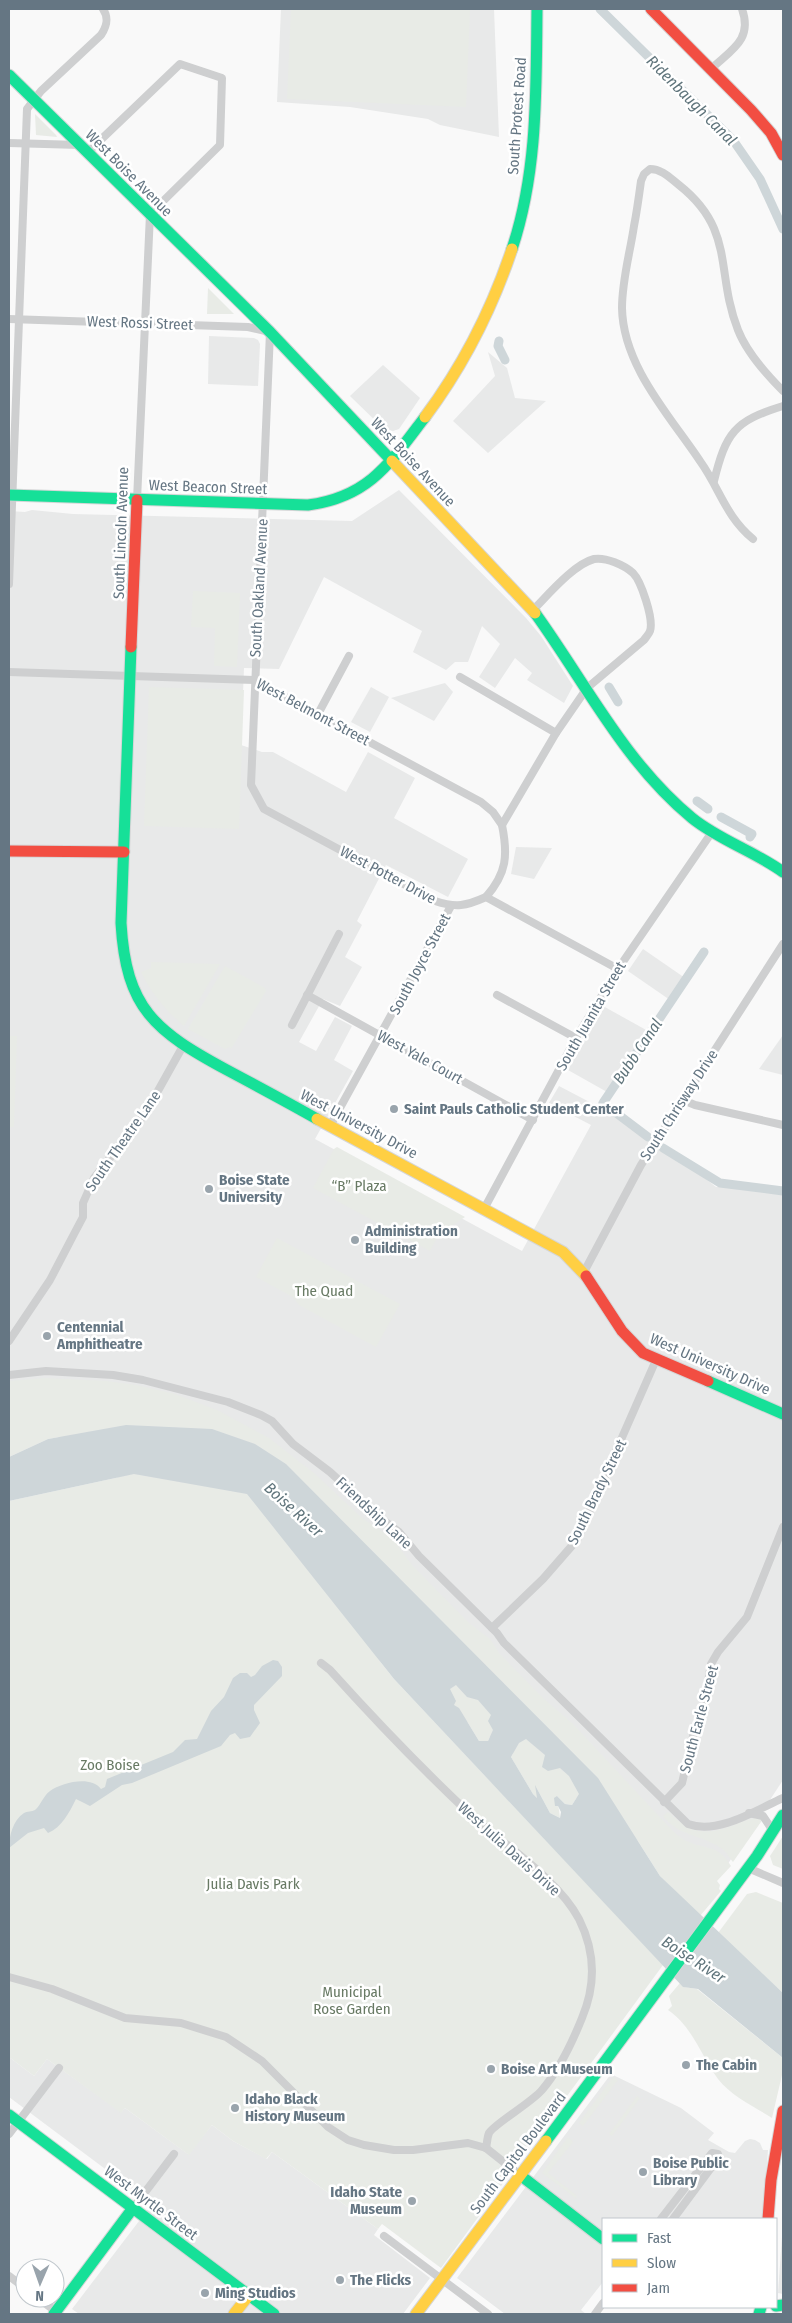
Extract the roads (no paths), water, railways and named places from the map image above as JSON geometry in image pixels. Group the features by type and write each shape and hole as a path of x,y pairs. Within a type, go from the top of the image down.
{"street":[{"path":"9,584 10,496 19,320 26,109 33,99 101,35 106,28 107,20 103,9"},
{"name":"South Protest Road","path":"391,460 430,411 476,340 491,309 511,254 525,198 531,159 537,9"},
{"path":"651,9 771,133 783,155"},
{"path":"711,69 741,40 746,29 742,9"},
{"path":"9,143 84,149 180,64 222,78 220,145 150,214"},
{"name":"West Boise Avenue","path":"9,75 270,332 533,610 555,639 615,733 662,791 692,818 712,832 764,858 783,872"},
{"path":"771,133 783,140"},
{"path":"753,539 730,516 714,481 644,378 634,358 626,335 622,310 623,284 641,181 644,174 650,169 662,171 686,190 707,213 716,230 733,313 739,331 750,352 783,391"},
{"name":"South Lincoln Avenue","path":"124,852 144,324 150,214"},
{"name":"West Rossi Street","path":"9,319 248,327 270,332"},
{"name":"South Oakland Avenue","path":"251,785 270,332"},
{"path":"714,481 722,450 734,430 747,420 783,406"},
{"name":"West Beacon Street","path":"10,496 308,505 339,500 353,495 373,479 391,460"},
{"path":"533,610 582,563 596,559 611,560 634,574 651,618 650,631 644,640 587,688 556,733 502,825 506,844 503,869 498,884 486,897 618,968"},
{"path":"318,714 349,656"},
{"name":"West Belmont Street","path":"9,672 254,680 481,802 493,812 502,825"},
{"path":"460,677 556,733"},
{"name":"West Potter Drive","path":"251,785 264,809 435,901 451,906 470,904 486,897"},
{"name":"South Juanita Street","path":"484,1209 509,1159 533,1120 576,1038 618,968 712,832"},
{"path":"9,850 124,852"},
{"name":"West University Drive","path":"124,852 121,923 126,970 133,991 143,1007 154,1021 183,1046 563,1252 584,1272 632,1343 643,1353 783,1414"},
{"name":"South Joyce Street","path":"330,1126 451,906"},
{"path":"292,1025 339,934"},
{"name":"South Chrisway Drive","path":"584,1272 641,1165 783,944"},
{"name":"West Yale Court","path":"307,995 533,1120"},
{"path":"497,995 576,1038"},
{"name":"South Theatre Lane","path":"9,1341 50,1280 83,1217 83,1203 94,1178 145,1114 183,1046"},
{"path":"683,1100 695,1105 783,1125"},
{"name":"South Brady Street","path":"492,1628 543,1579 577,1540 656,1360"},
{"name":"Friendship Lane","path":"9,1375 46,1371 121,1376 228,1402 261,1414 272,1421 293,1444 330,1472 379,1517 399,1532 419,1556 688,1824 703,1828 716,1827 783,1798"},
{"name":"South Earle Street","path":"664,1802 682,1783 694,1732 704,1706 711,1664 718,1652 747,1617 783,1527"},
{"name":"West Julia Davis Drive","path":"321,1663 330,1670 417,1764 540,1874 563,1898 578,1918 593,1967 592,1986 582,2018 570,2046 551,2080 540,2093 492,2130 486,2148"},
{"path":"749,1813 763,1816 773,1831"},
{"name":"South Capitol Boulevard","path":"416,2314 728,1896 783,1815"},
{"path":"748,1868 783,1883"},
{"path":"9,1977 52,1988 125,2018 181,2023 226,2038 248,2050 273,2070 328,2127 348,2140 364,2146 412,2150 468,2143 486,2148 602,2238"},
{"path":"9,2134 13,2118 59,2068"},
{"path":"768,2218 771,2180 783,2111"},
{"name":"West Myrtle Street","path":"13,2118 274,2314"},
{"path":"662,2218 712,2153 718,2154 719,2157 674,2218"},
{"path":"57,2313 174,2154"},
{"path":"384,2236 488,2314"},
{"path":"234,2314 249,2295"}],"water":[{"name":"Boise River","path":"126,1425 212,1429 255,1444 286,1464 598,1778 660,1876 783,1993 783,2058 698,1989 683,1987 394,1679 247,1494 134,1474 9,1501 9,1457 48,1439","holes":["456,1685 467,1697 478,1700 491,1715 488,1721 493,1730 488,1741 479,1741 459,1708 454,1705 456,1701 450,1689","526,1739 545,1755 542,1767 548,1771 560,1768 569,1776 579,1794 572,1805 565,1804 557,1796 554,1798 555,1806 558,1806 561,1812 560,1818 550,1813 535,1785 537,1798 533,1794 511,1757 519,1743"]},
{"path":"273,1660 278,1661 282,1667 282,1676 254,1705 254,1710 260,1723 250,1737 240,1739 235,1733 230,1735 221,1746 132,1783 122,1785 90,1806 76,1799 65,1819 53,1830 48,1833 44,1828 28,1833 9,1848 14,1824 24,1813 35,1810 50,1791 61,1785 83,1781 90,1782 101,1789 105,1787 107,1779 173,1752 185,1740 197,1739 211,1711 224,1697 233,1678 240,1673 247,1673 251,1677 262,1666"}],"waterway":[{"name":"Ridenbaugh Canal","path":"600,9 733,140 760,179 783,229"},
{"name":"Bubb Canal","path":"499,341 498,346 505,360"},
{"name":"Bubb Canal","path":"609,687 618,702"},
{"name":"Bubb Canal","path":"697,801 708,809"},
{"name":"Bubb Canal","path":"721,817 752,834 750,837"},
{"name":"Bubb Canal","path":"648,1137 603,1103 704,952"},
{"name":"Bubb Canal","path":"663,1148 720,1183 783,1191"}],"place":[{"name":"Saint Pauls Catholic Student Center","path":"394,1109"},
{"name":"Boise State University","path":"209,1189"},
{"name":"Administration Building","path":"355,1240"},
{"name":"Centennial Amphitheatre","path":"47,1336"},
{"name":"The Cabin","path":"686,2065"},
{"name":"Boise Art Museum","path":"491,2069"},
{"name":"Idaho Black History Museum","path":"235,2108"},
{"name":"Boise Public Library","path":"643,2172"},
{"name":"Idaho State Museum","path":"412,2201"},
{"name":"The Flicks","path":"340,2280"},
{"name":"Ming Studios","path":"205,2293"}],"park label":[{"name":"“B” Plaza","path":"359,1186"},
{"name":"The Quad","path":"324,1291"},
{"name":"Zoo Boise","path":"110,1765"},
{"name":"Julia Davis Park","path":"253,1884"},
{"name":"Municipal Rose Garden","path":"352,2000"}]}
